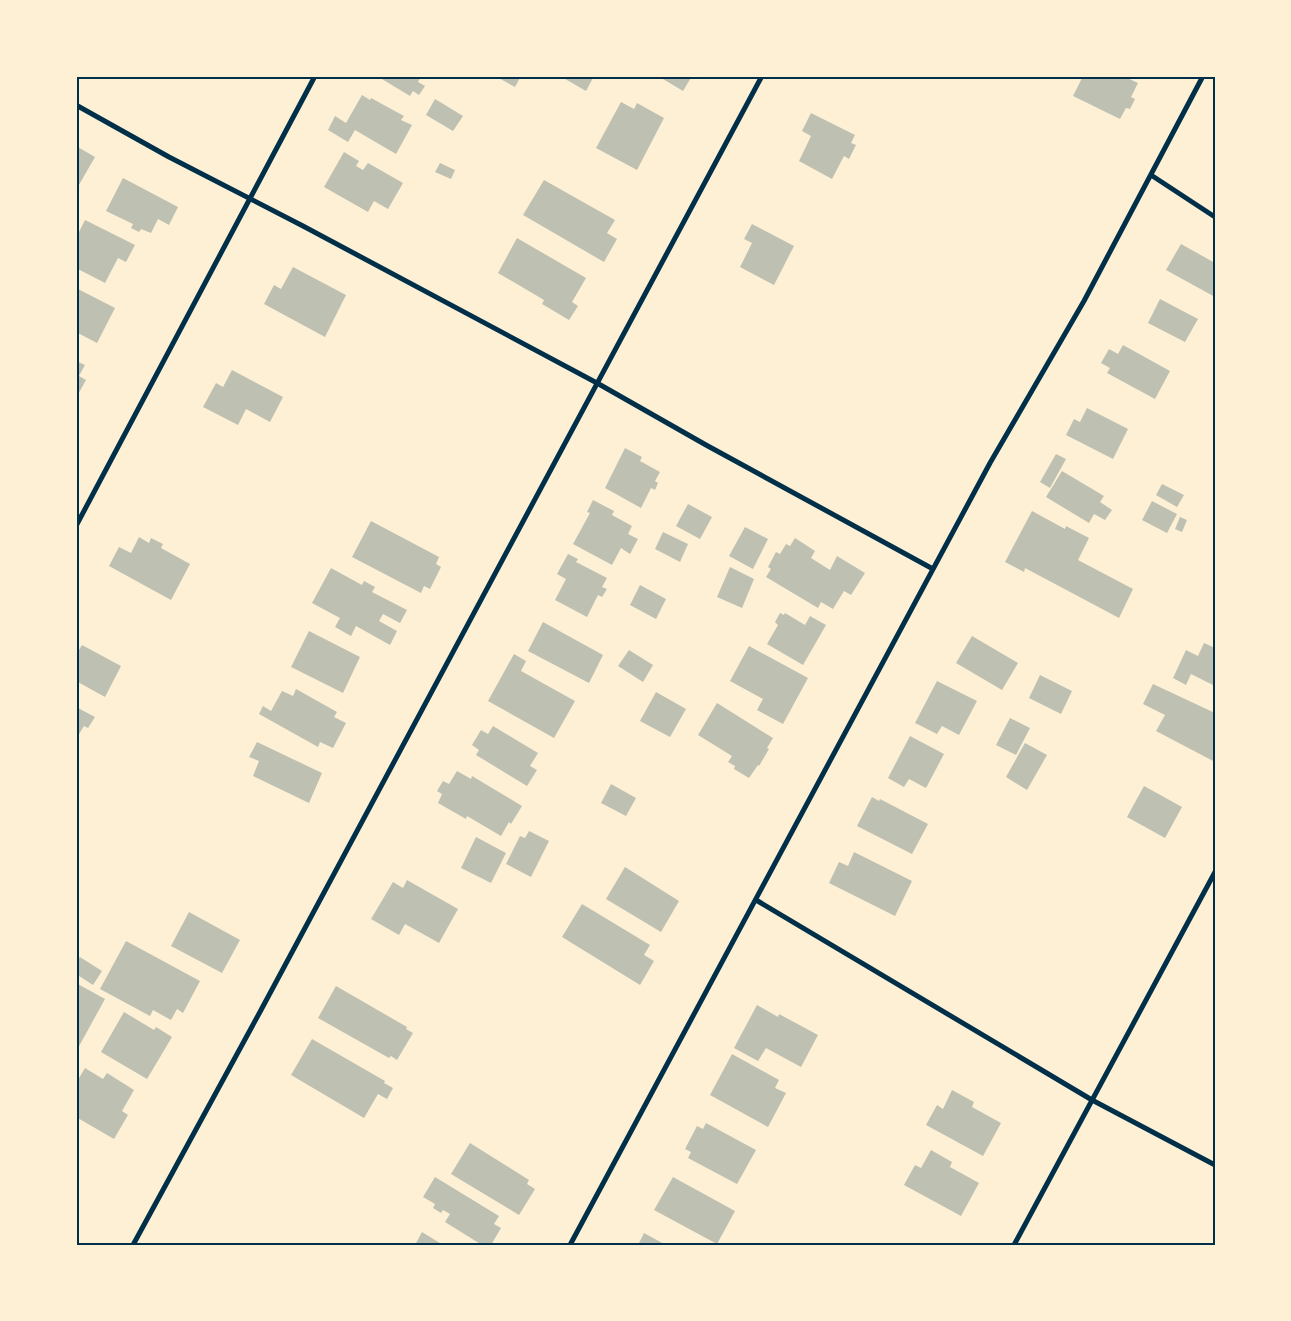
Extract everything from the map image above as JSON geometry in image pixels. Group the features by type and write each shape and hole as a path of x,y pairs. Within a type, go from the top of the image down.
{"street":[{"path":"76,526 315,76"},
{"path":"133,1245 762,76"},
{"path":"570,1245 990,463 1084,301 1203,76"},
{"path":"76,106 597,383 723,455 933,569"},
{"path":"1151,175 1215,217"},
{"path":"1014,1245 1215,872"},
{"path":"756,900 1092,1100 1215,1165"}],"building":[{"path":"377,76 421,76 418,82 425,86 419,95 413,91 410,96"},
{"path":"495,76 521,76 515,87"},
{"path":"560,76 594,76 586,91"},
{"path":"658,76 692,76 683,91"},
{"path":"1083,76 1123,76 1138,83 1131,97 1135,99 1130,109 1126,108 1120,119 1073,96"},
{"path":"362,95 404,116 401,120 412,125 396,154 355,130 348,142 328,130 335,116 346,123"},
{"path":"435,99 463,116 453,131 426,115"},
{"path":"621,102 634,109 637,103 664,118 637,170 596,148"},
{"path":"811,113 855,135 851,143 856,145 849,159 844,156 832,179 799,161 811,136 802,131"},
{"path":"76,146 95,157 76,190"},
{"path":"344,152 359,161 356,166 363,170 368,163 403,183 388,209 374,201 368,212 324,187"},
{"path":"440,163 455,170 451,179 435,172"},
{"path":"123,178 178,207 169,225 158,219 151,233 141,229 139,232 131,228 133,224 106,211"},
{"path":"544,180 615,220 607,233 617,239 604,262 523,215"},
{"path":"85,220 135,245 126,262 118,258 105,283 76,268 76,238"},
{"path":"752,224 794,246 774,285 740,267 752,243 744,239"},
{"path":"517,238 586,278 572,302 578,306 569,320 542,304 544,300 498,273"},
{"path":"1181,244 1215,263 1215,297 1166,270"},
{"path":"293,267 346,295 325,337 264,304 274,285 281,289"},
{"path":"78,289 115,308 97,343 76,332 76,293"},
{"path":"1160,299 1198,319 1185,342 1148,323"},
{"path":"1123,345 1170,371 1155,399 1107,373 1110,368 1101,363 1109,349 1118,354"},
{"path":"76,361 85,365 79,376 86,380 76,398"},
{"path":"232,370 283,397 270,422 246,409 238,425 203,407 216,383 223,387"},
{"path":"1087,408 1128,429 1113,459 1066,435 1074,419 1080,422"},
{"path":"625,448 642,457 640,461 660,472 655,481 658,483 655,490 651,488 641,508 605,488"},
{"path":"1056,454 1066,459 1050,488 1040,482"},
{"path":"1062,471 1104,496 1100,502 1112,510 1105,520 1094,514 1089,523 1046,497"},
{"path":"1162,484 1184,495 1177,507 1156,495"},
{"path":"593,500 614,511 612,515 632,526 628,534 638,539 630,554 621,548 612,565 573,544 590,513 587,512"},
{"path":"1152,501 1177,514 1167,533 1142,520"},
{"path":"688,504 712,517 700,539 676,526"},
{"path":"1032,511 1065,529 1066,526 1089,538 1078,560 1133,589 1119,618 1025,568 1024,572 1005,562"},
{"path":"1180,517 1187,520 1182,532 1175,529"},
{"path":"371,521 439,557 436,564 441,567 430,589 424,586 421,593 352,557"},
{"path":"745,527 768,539 753,569 729,556"},
{"path":"663,532 688,544 680,562 655,549"},
{"path":"139,537 149,543 151,538 163,544 161,548 190,564 171,600 109,566 119,547 131,553"},
{"path":"795,538 815,551 811,558 830,570 837,556 865,573 851,595 844,591 833,609 821,602 818,608 766,577 771,569 768,567 776,552 780,554 786,544 790,546"},
{"path":"568,554 578,559 576,562 607,578 602,587 607,589 602,597 598,595 587,617 555,600 566,579 557,574"},
{"path":"730,567 754,579 742,608 717,597"},
{"path":"331,568 362,585 364,581 375,587 372,592 407,610 400,623 383,614 379,621 397,631 390,645 356,626 351,636 335,627 340,618 312,603"},
{"path":"640,585 666,599 656,619 630,605"},
{"path":"780,613 784,615 785,613 805,625 810,616 826,625 803,665 767,644 778,625 775,622"},
{"path":"543,622 603,655 589,683 528,651"},
{"path":"309,631 360,657 343,693 291,667"},
{"path":"972,636 1018,663 1002,690 956,663"},
{"path":"1204,643 1215,648 1215,686 1191,674 1186,685 1173,678 1186,650 1198,656"},
{"path":"82,645 121,666 105,697 76,681 76,655"},
{"path":"749,646 808,678 783,724 757,710 763,699 730,681"},
{"path":"629,650 653,665 643,682 618,666"},
{"path":"514,654 526,661 521,671 575,701 554,738 488,701"},
{"path":"1040,675 1072,691 1061,714 1029,698"},
{"path":"937,681 977,701 959,735 942,726 937,734 915,723"},
{"path":"1153,684 1215,713 1215,762 1156,731 1165,715 1143,704"},
{"path":"296,689 337,712 334,717 346,723 333,748 320,742 318,747 259,714 263,706 271,711 282,691 293,696"},
{"path":"656,692 686,709 670,737 640,721"},
{"path":"717,703 773,738 759,766 749,778 734,769 735,766 728,762 732,756 698,735"},
{"path":"76,707 95,717 88,728 84,726 76,739"},
{"path":"1010,718 1030,728 1016,755 996,745"},
{"path":"493,726 538,753 530,766 537,770 527,786 476,755 479,750 472,745 481,730 488,734"},
{"path":"910,736 944,754 926,788 909,779 904,787 888,778"},
{"path":"257,742 322,773 309,803 253,776 259,761 249,757"},
{"path":"1025,743 1047,755 1027,790 1006,777"},
{"path":"457,771 471,779 472,776 522,806 501,836 467,816 466,819 438,803 442,794 437,791 443,781 449,784"},
{"path":"611,784 636,798 626,816 601,803"},
{"path":"1144,786 1182,807 1165,838 1127,817"},
{"path":"872,797 879,801 880,799 928,824 912,854 857,826"},
{"path":"529,831 549,841 531,877 506,864 520,836 525,838"},
{"path":"476,837 506,853 491,883 461,868"},
{"path":"854,852 912,881 895,916 829,883 839,862 848,866"},
{"path":"625,867 679,901 661,932 606,899"},
{"path":"407,880 458,909 439,943 405,924 399,935 371,919 393,882 403,888"},
{"path":"582,904 650,945 644,955 654,961 640,985 562,937"},
{"path":"189,912 240,940 222,973 171,946"},
{"path":"126,941 200,981 183,1013 177,1009 171,1020 153,1010 150,1016 100,989"},
{"path":"80,957 102,971 93,985 76,974 76,962"},
{"path":"76,983 105,999 78,1048 76,1048"},
{"path":"336,986 407,1027 406,1029 413,1033 397,1060 391,1056 389,1058 318,1018"},
{"path":"757,1005 778,1017 779,1014 818,1035 801,1067 766,1048 758,1061 734,1048"},
{"path":"124,1012 154,1030 156,1027 172,1037 147,1079 101,1052"},
{"path":"312,1039 385,1081 384,1083 393,1088 387,1099 378,1094 364,1118 291,1075"},
{"path":"732,1054 779,1080 775,1088 786,1093 768,1127 710,1095"},
{"path":"85,1068 103,1079 107,1073 134,1090 122,1111 128,1115 114,1139 76,1117 76,1083"},
{"path":"952,1090 974,1102 972,1107 1001,1123 983,1156 926,1125 937,1105 943,1109"},
{"path":"706,1123 756,1150 737,1184 688,1158 691,1152 685,1149 697,1126 703,1129"},
{"path":"470,1143 529,1180 527,1184 535,1189 519,1215 451,1174"},
{"path":"931,1150 952,1162 950,1167 979,1183 961,1216 904,1185 915,1165 921,1168"},
{"path":"435,1177 499,1216 494,1224 501,1228 491,1245 482,1245 445,1222 450,1214 443,1210 441,1213 433,1208 435,1204 423,1197"},
{"path":"673,1177 735,1211 717,1244 654,1210"},
{"path":"422,1232 443,1245 415,1245"},
{"path":"644,1233 666,1245 638,1245"}]}
